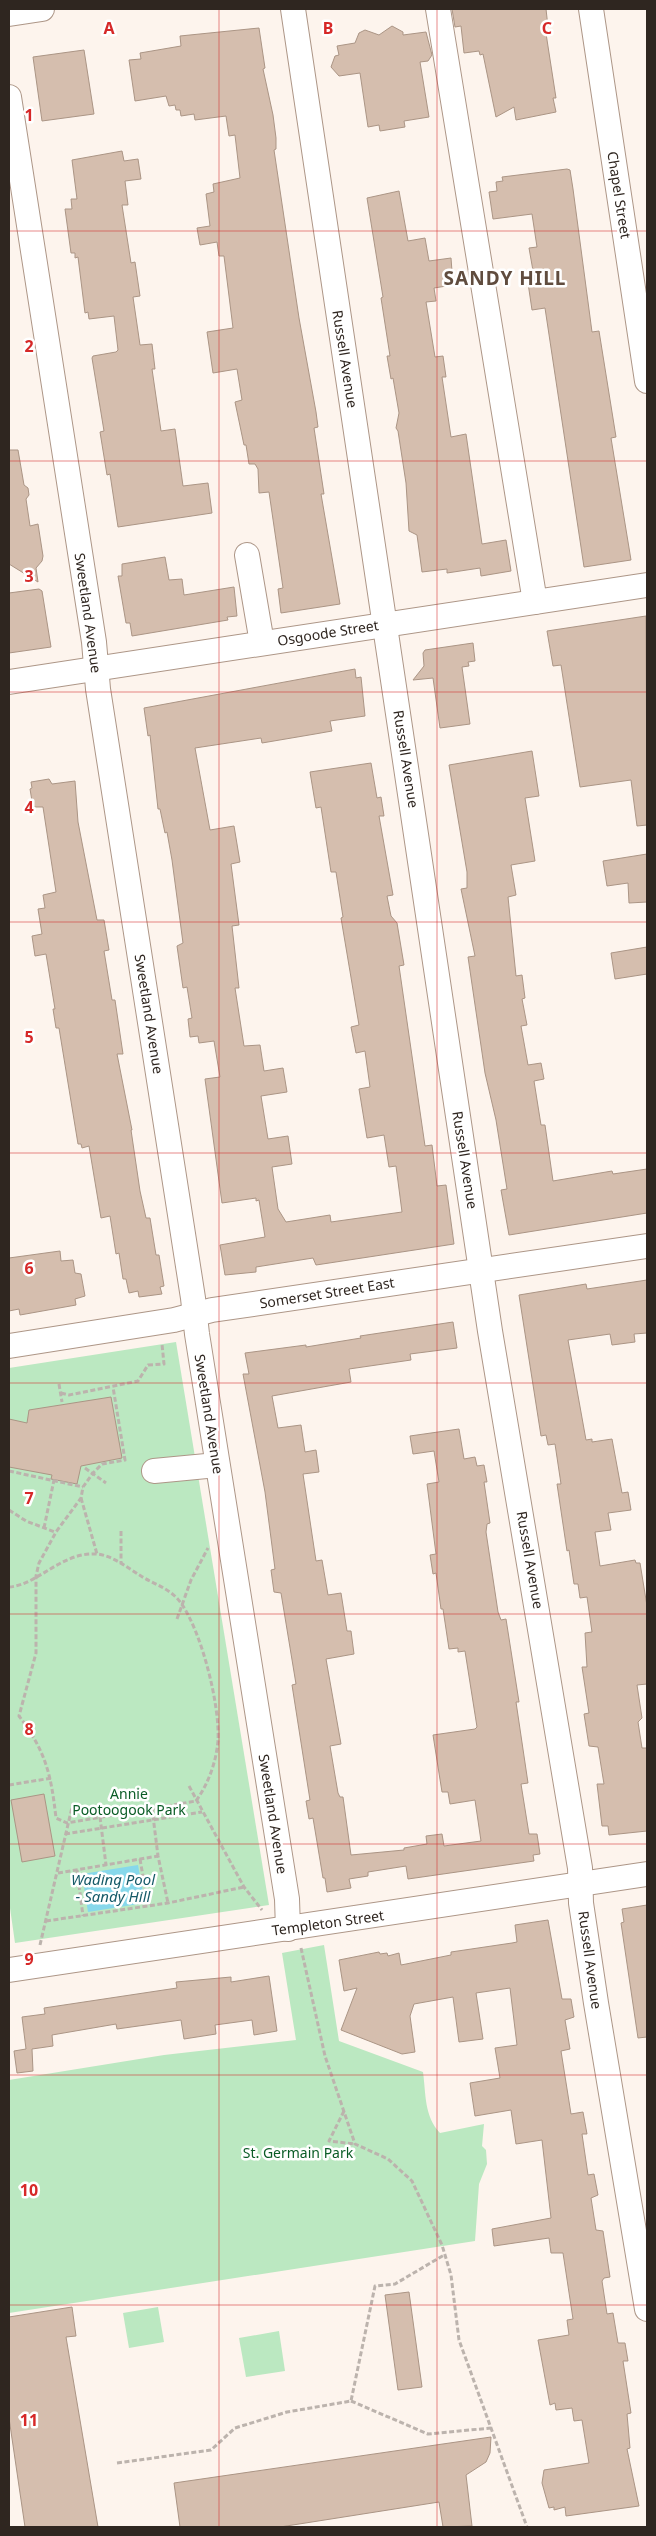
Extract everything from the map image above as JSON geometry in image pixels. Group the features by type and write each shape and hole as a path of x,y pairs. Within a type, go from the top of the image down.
{"street":[{"path":"9,14 42,9"},
{"name":"Russell Avenue","path":"292,9 482,1270 577,1848 581,1903 596,2003 647,2309"},
{"path":"438,9 535,602"},
{"name":"Chapel Street","path":"591,9 647,381"},
{"name":"Sweetland Avenue","path":"9,97 97,669 100,706 217,1465 294,1937"},
{"path":"247,555 262,643"},
{"name":"Osgoode Street","path":"9,682 647,585"},
{"name":"Somerset Street East","path":"9,1346 174,1320 195,1314 647,1246"},
{"path":"154,1471 217,1465"},
{"name":"Templeton Street","path":"9,1970 294,1937 647,1874"}],"path":[{"path":"61,1393 69,1395 138,1382 148,1365 164,1364 161,1337"},
{"path":"59,1384 62,1402"},
{"path":"113,1388 124,1460 102,1464 93,1473 83,1487 81,1498 56,1532 39,1563 36,1576 36,1653 19,1716 37,1740 52,1778 56,1818 67,1823 196,1801"},
{"path":"85,1468 106,1483"},
{"path":"9,1471 83,1487"},
{"path":"44,1528 54,1480"},
{"path":"81,1498 97,1554"},
{"path":"9,1510 26,1521 56,1532"},
{"path":"121,1531 121,1563"},
{"path":"176,1619 181,1604 213,1540 228,1536"},
{"path":"9,1587 16,1586 36,1576 61,1560 97,1554 121,1563 149,1581 167,1589 181,1604 200,1643 214,1695 218,1741 211,1775 196,1801"},
{"path":"9,1785 52,1778"},
{"path":"189,1786 244,1887 259,1909 265,1912"},
{"path":"39,1948 58,1873 72,1803"},
{"path":"152,1808 158,1856 168,1903"},
{"path":"65,1834 202,1812"},
{"path":"100,1817 106,1865"},
{"path":"58,1873 158,1856"},
{"path":"140,1859 148,1906"},
{"path":"77,1870 83,1916"},
{"path":"46,1921 168,1903 244,1887"},
{"path":"294,1937 326,2056 355,2144"},
{"path":"344,2111 330,2141 355,2144 388,2159 412,2181 442,2245 451,2275 459,2340 527,2527"},
{"path":"351,2401 375,2286 395,2284 444,2255"},
{"path":"117,2463 211,2450 234,2428 287,2412 351,2401 428,2434 491,2428"}],"green space":[{"name":"Annie Pootoogook Park","path":"176,1342 269,1905 15,1943 9,1901 9,1368"},
{"name":"St. Germain Park","path":"324,1945 339,2041 423,2072 428,2112 440,2133 484,2124 482,2146 486,2150 487,2164 479,2184 475,2241 9,2313 9,2080 164,2055 296,2040 282,1953"},
{"path":"158,2307 164,2342 129,2348 123,2313"},
{"path":"279,2331 285,2371 246,2377 239,2338"}],"water":[{"name":"Wading Pool - Sandy Hill","path":"138,1865 145,1903 88,1912 82,1874"}],"building":[{"path":"452,9 546,9 548,27 545,27 556,98 553,98 556,112 516,120 514,107 496,117 483,54 480,55 479,51 464,53 461,26 455,27"},
{"path":"392,26 403,32 403,35 426,32 432,55 428,61 420,62 429,117 404,121 405,127 380,131 379,125 368,127 360,73 339,76 331,67 335,56 339,55 337,46 355,43 359,33 365,30 379,35"},
{"path":"259,28 265,68 263,69 276,138 276,149 274,150 299,318 318,427 314,428 324,494 321,494 340,604 281,613 278,589 283,588 269,492 259,493 258,469 255,464 249,464 246,445 244,445 235,402 242,400 237,369 213,373 207,332 233,328 224,256 219,256 217,242 200,245 197,228 210,226 206,194 214,192 213,184 240,178 235,135 229,136 226,116 195,120 194,114 181,116 180,110 176,110 175,105 169,106 166,96 135,101 129,60 141,59 140,53 181,46 180,36"},
{"path":"84,50 94,114 42,121 33,57"},
{"path":"122,151 124,161 138,159 141,179 125,181 128,205 122,205 131,263 135,262 140,296 133,297 140,345 152,344 155,369 152,369 161,431 175,429 183,486 208,483 212,513 118,527 110,474 107,475 100,432 104,431 92,358 93,356 118,350 114,316 89,319 88,312 85,313 78,257 75,258 75,253 71,253 65,209 72,209 71,199 77,199 72,160"},
{"path":"570,170 573,189 592,332 599,331 616,437 611,438 631,560 584,567 545,308 532,310 528,283 535,282 529,248 537,247 532,214 493,219 489,192 497,191 496,182 503,181 502,177"},
{"path":"399,191 408,241 425,238 429,261 451,258 453,285 434,288 436,301 426,302 435,357 443,356 446,377 442,377 451,437 466,434 482,544 506,540 511,571 481,576 480,568 447,573 447,569 422,572 417,535 409,531 406,483 396,428 399,413 387,356 390,356 381,298 383,297 367,198"},
{"path":"9,450 18,450 24,485 28,488 29,495 26,499 30,526 38,524 43,556 42,561 36,568 38,582 9,564"},
{"path":"165,557 169,580 182,579 184,595 234,587 237,616 227,617 228,620 132,636 130,623 126,623 118,576 122,576 122,564"},
{"path":"39,589 42,591 51,647 9,653 9,593"},
{"path":"646,616 647,825 637,826 631,780 580,787 561,665 553,666 547,631"},
{"path":"473,643 475,661 468,662 469,666 462,667 470,724 440,728 433,678 413,680 424,666 423,653 425,650"},
{"path":"355,669 356,678 361,677 365,716 330,721 332,731 262,743 261,738 195,748 210,830 234,826 240,862 231,864 239,925 232,926 239,988 235,988 244,1046 260,1045 264,1071 283,1068 287,1092 261,1096 268,1139 288,1136 292,1164 272,1167 278,1209 286,1222 330,1215 331,1222 402,1212 396,1166 389,1167 384,1135 367,1138 359,1089 370,1087 365,1051 356,1053 351,1027 359,1025 341,918 343,917 336,872 331,872 321,807 316,808 310,772 371,763 377,798 381,797 384,816 379,816 393,895 387,896 391,916 397,923 404,965 399,966 425,1146 432,1145 437,1186 446,1185 454,1244 316,1265 313,1258 256,1267 256,1272 225,1275 220,1245 265,1237 259,1200 256,1201 256,1198 222,1203 205,1079 220,1077 214,1041 199,1043 198,1036 190,1037 188,1019 192,1018 187,987 183,988 177,946 183,943 172,860 167,832 165,833 160,809 158,809 150,735 148,736 144,708"},
{"path":"532,751 539,796 525,798 535,861 511,865 516,895 508,897 516,976 522,975 525,998 522,999 527,1025 521,1026 528,1065 541,1063 544,1079 534,1081 541,1125 545,1125 553,1181 612,1171 613,1174 647,1169 647,1213 509,1235 501,1190 507,1189 496,1120 485,1073 468,957 475,956 461,889 467,888 467,872 449,765"},
{"path":"49,779 52,784 75,781 78,822 97,920 104,920 109,950 104,951 112,1000 115,1000 123,1054 117,1054 132,1130 140,1191 146,1218 150,1218 156,1255 159,1255 164,1286 160,1287 162,1294 139,1297 138,1291 129,1293 126,1279 123,1279 119,1253 116,1254 110,1216 101,1218 89,1146 82,1148 81,1144 78,1144 59,1028 56,1028 53,1009 55,1009 46,954 35,956 32,936 42,934 38,909 45,908 43,895 56,892 43,807 33,807 30,789 32,788 31,782"},
{"path":"647,854 647,902 629,903 628,883 607,886 603,861"},
{"path":"647,947 647,974 615,979 611,953"},
{"path":"60,1251 61,1261 73,1260 75,1273 81,1274 85,1296 75,1299 76,1305 20,1315 19,1309 9,1311 9,1258"},
{"path":"647,1280 647,1333 634,1334 635,1342 612,1345 610,1334 568,1340 586,1440 592,1439 592,1442 612,1439 622,1493 628,1492 631,1510 608,1513 611,1530 595,1532 600,1566 635,1560 636,1563 640,1563 647,1606 647,1684 637,1685 642,1718 638,1722 642,1748 647,1748 647,1831 609,1835 608,1826 602,1826 597,1784 604,1784 598,1747 589,1746 584,1714 589,1713 582,1667 587,1667 585,1633 592,1632 587,1597 580,1598 578,1584 574,1584 557,1484 561,1484 555,1444 548,1445 546,1435 541,1436 519,1295 586,1284 587,1289"},
{"path":"453,1322 457,1348 410,1354 411,1360 349,1369 351,1382 272,1396 278,1428 301,1425 305,1452 316,1450 319,1472 303,1474 316,1561 322,1560 328,1595 341,1593 347,1631 351,1631 354,1654 326,1659 341,1744 330,1746 338,1793 340,1797 343,1797 351,1855 404,1850 404,1848 427,1844 426,1836 442,1834 444,1846 481,1841 475,1800 450,1804 448,1792 442,1792 433,1735 475,1729 477,1727 465,1651 458,1652 458,1648 449,1649 436,1573 433,1574 430,1555 436,1554 427,1484 439,1482 434,1451 413,1454 410,1436 459,1429 464,1459 475,1457 477,1466 484,1465 487,1482 484,1482 490,1523 487,1524 486,1532 498,1612 501,1620 506,1619 519,1702 516,1702 528,1783 521,1784 529,1834 537,1834 540,1854 533,1855 534,1861 408,1879 406,1866 368,1872 368,1876 349,1879 351,1888 327,1892 313,1818 309,1819 306,1801 310,1800 292,1685 296,1684 281,1593 274,1592 271,1570 275,1569 265,1492 243,1374 249,1374 245,1353 306,1345 306,1347 361,1338 360,1336"},
{"path":"111,1397 122,1458 81,1466 77,1484 51,1479 52,1475 9,1467 9,1419 27,1423 29,1410"},
{"path":"44,1794 55,1856 22,1862 11,1800"},
{"path":"647,1905 647,2037 638,2038 621,1923 624,1922 622,1909"},
{"path":"548,1920 562,1999 571,1999 574,2017 565,2020 570,2049 561,2051 571,2114 583,2112 587,2134 582,2134 588,2175 594,2174 598,2195 591,2198 596,2230 603,2231 610,2277 604,2278 602,2281 607,2314 613,2313 618,2343 625,2343 628,2361 623,2361 631,2413 627,2414 630,2448 627,2449 639,2506 566,2516 565,2507 554,2510 554,2507 549,2508 542,2483 544,2470 589,2463 582,2420 574,2421 572,2408 556,2410 555,2403 550,2405 538,2340 569,2335 567,2320 573,2319 563,2253 551,2253 549,2238 494,2246 492,2229 551,2218 542,2140 516,2144 511,2110 475,2116 470,2083 500,2078 495,2048 517,2045 510,1988 476,1993 483,2039 459,2042 453,1997 414,2004 410,2016 415,2052 402,2054 341,2030 357,1988 344,1991 339,1960 379,1952 380,1954 387,1953 388,1956 399,1953 401,1965 451,1955 451,1952 517,1942 515,1925"},
{"path":"269,1976 277,2031 254,2035 252,2020 215,2025 216,2034 184,2039 181,2020 117,2029 116,2024 52,2035 53,2046 32,2049 33,2071 17,2073 14,2051 26,2049 22,2017 45,2014 44,2008 177,1988 176,1982 231,1977 231,1982"},
{"path":"409,2292 422,2387 398,2390 385,2295"},
{"path":"72,2307 76,2336 66,2337 98,2527 25,2527 9,2418 9,2317"},
{"path":"491,2437 490,2453 486,2462 466,2475 472,2526 443,2527 439,2502 280,2527 180,2527 174,2483"}],"district":[{"name":"SANDY HILL","path":"505,278"}]}
